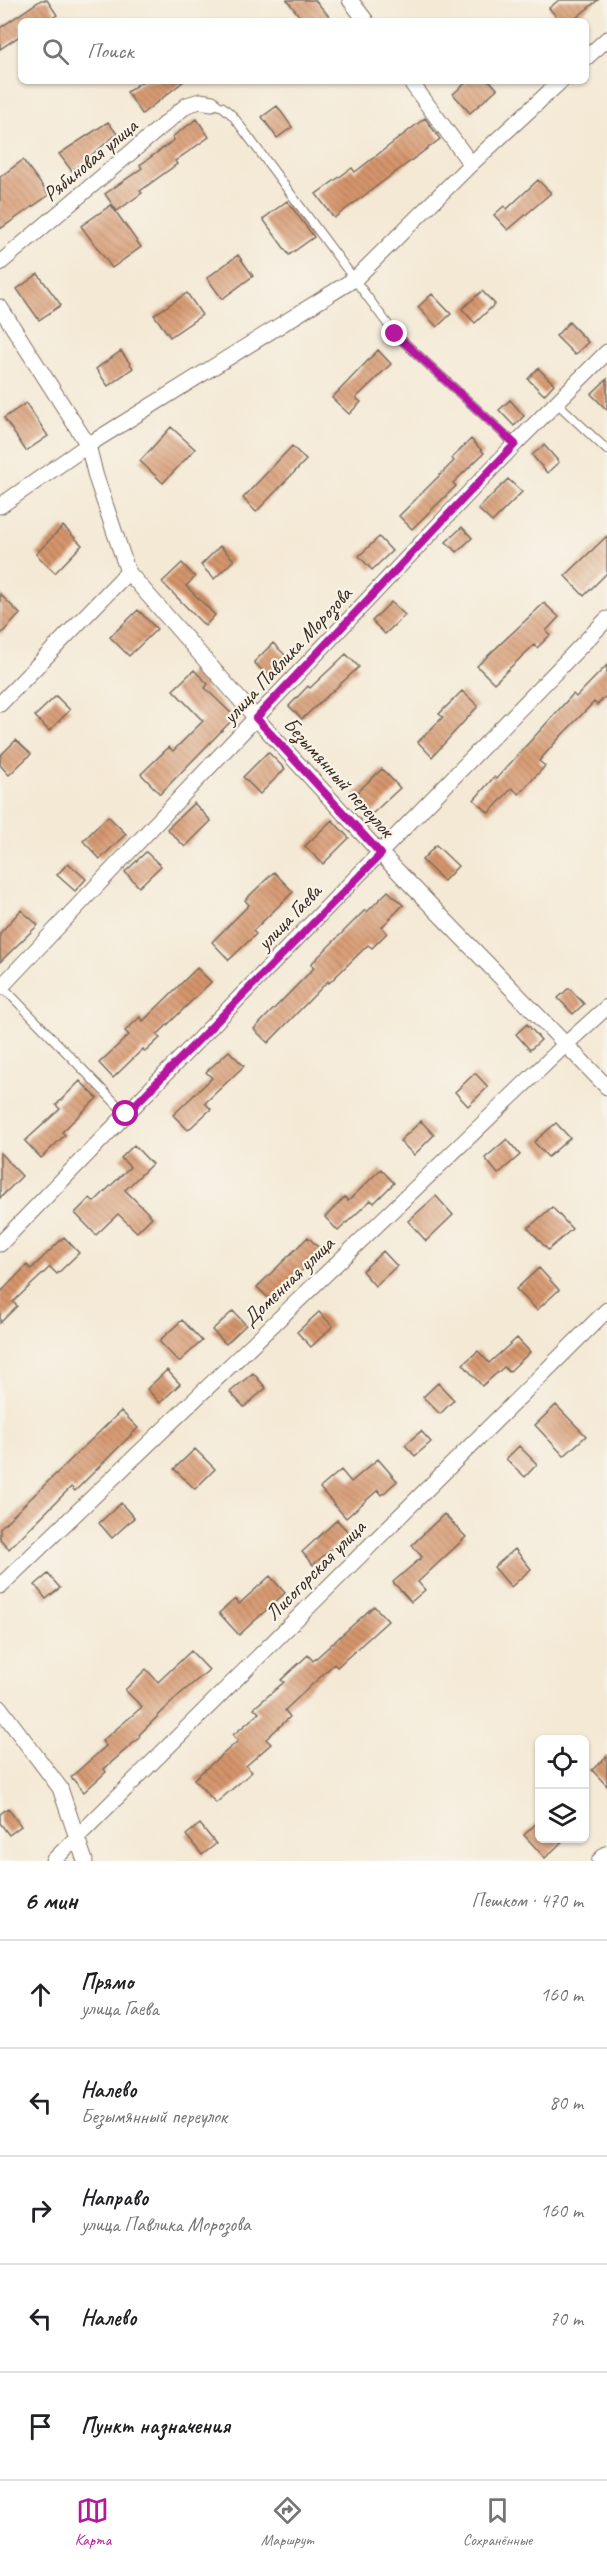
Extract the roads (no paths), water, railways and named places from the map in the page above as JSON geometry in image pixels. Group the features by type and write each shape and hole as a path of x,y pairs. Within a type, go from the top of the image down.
{"street":[{"path":"350,0 364,18"},
{"path":"589,55 607,39"},
{"path":"412,84 471,164"},
{"path":"0,506 88,445 356,278 471,164 558,84"},
{"name":"Рябиновая улица","path":"0,263 187,105 200,101 212,103"},
{"name":"Безымянный переулок","path":"1,312 88,445 96,477 128,572 256,718 381,854 607,1087"},
{"name":"улица Павлика Морозова","path":"0,986 515,444 607,352"},
{"path":"0,704 128,572"},
{"name":"улица Гаева","path":"0,1244 607,619"},
{"name":"Доменная улица","path":"0,1586 607,1007"},
{"name":"Лисогорская улица","path":"53,1861 607,1310"},
{"path":"0,1708 60,1788 86,1861"},
{"path":"601,1861 607,1855"}],"lane":[{"path":"212,103 223,107 233,116 356,278 395,334 515,444"},
{"path":"557,403 607,450"},
{"path":"0,986 126,1114"}]}
